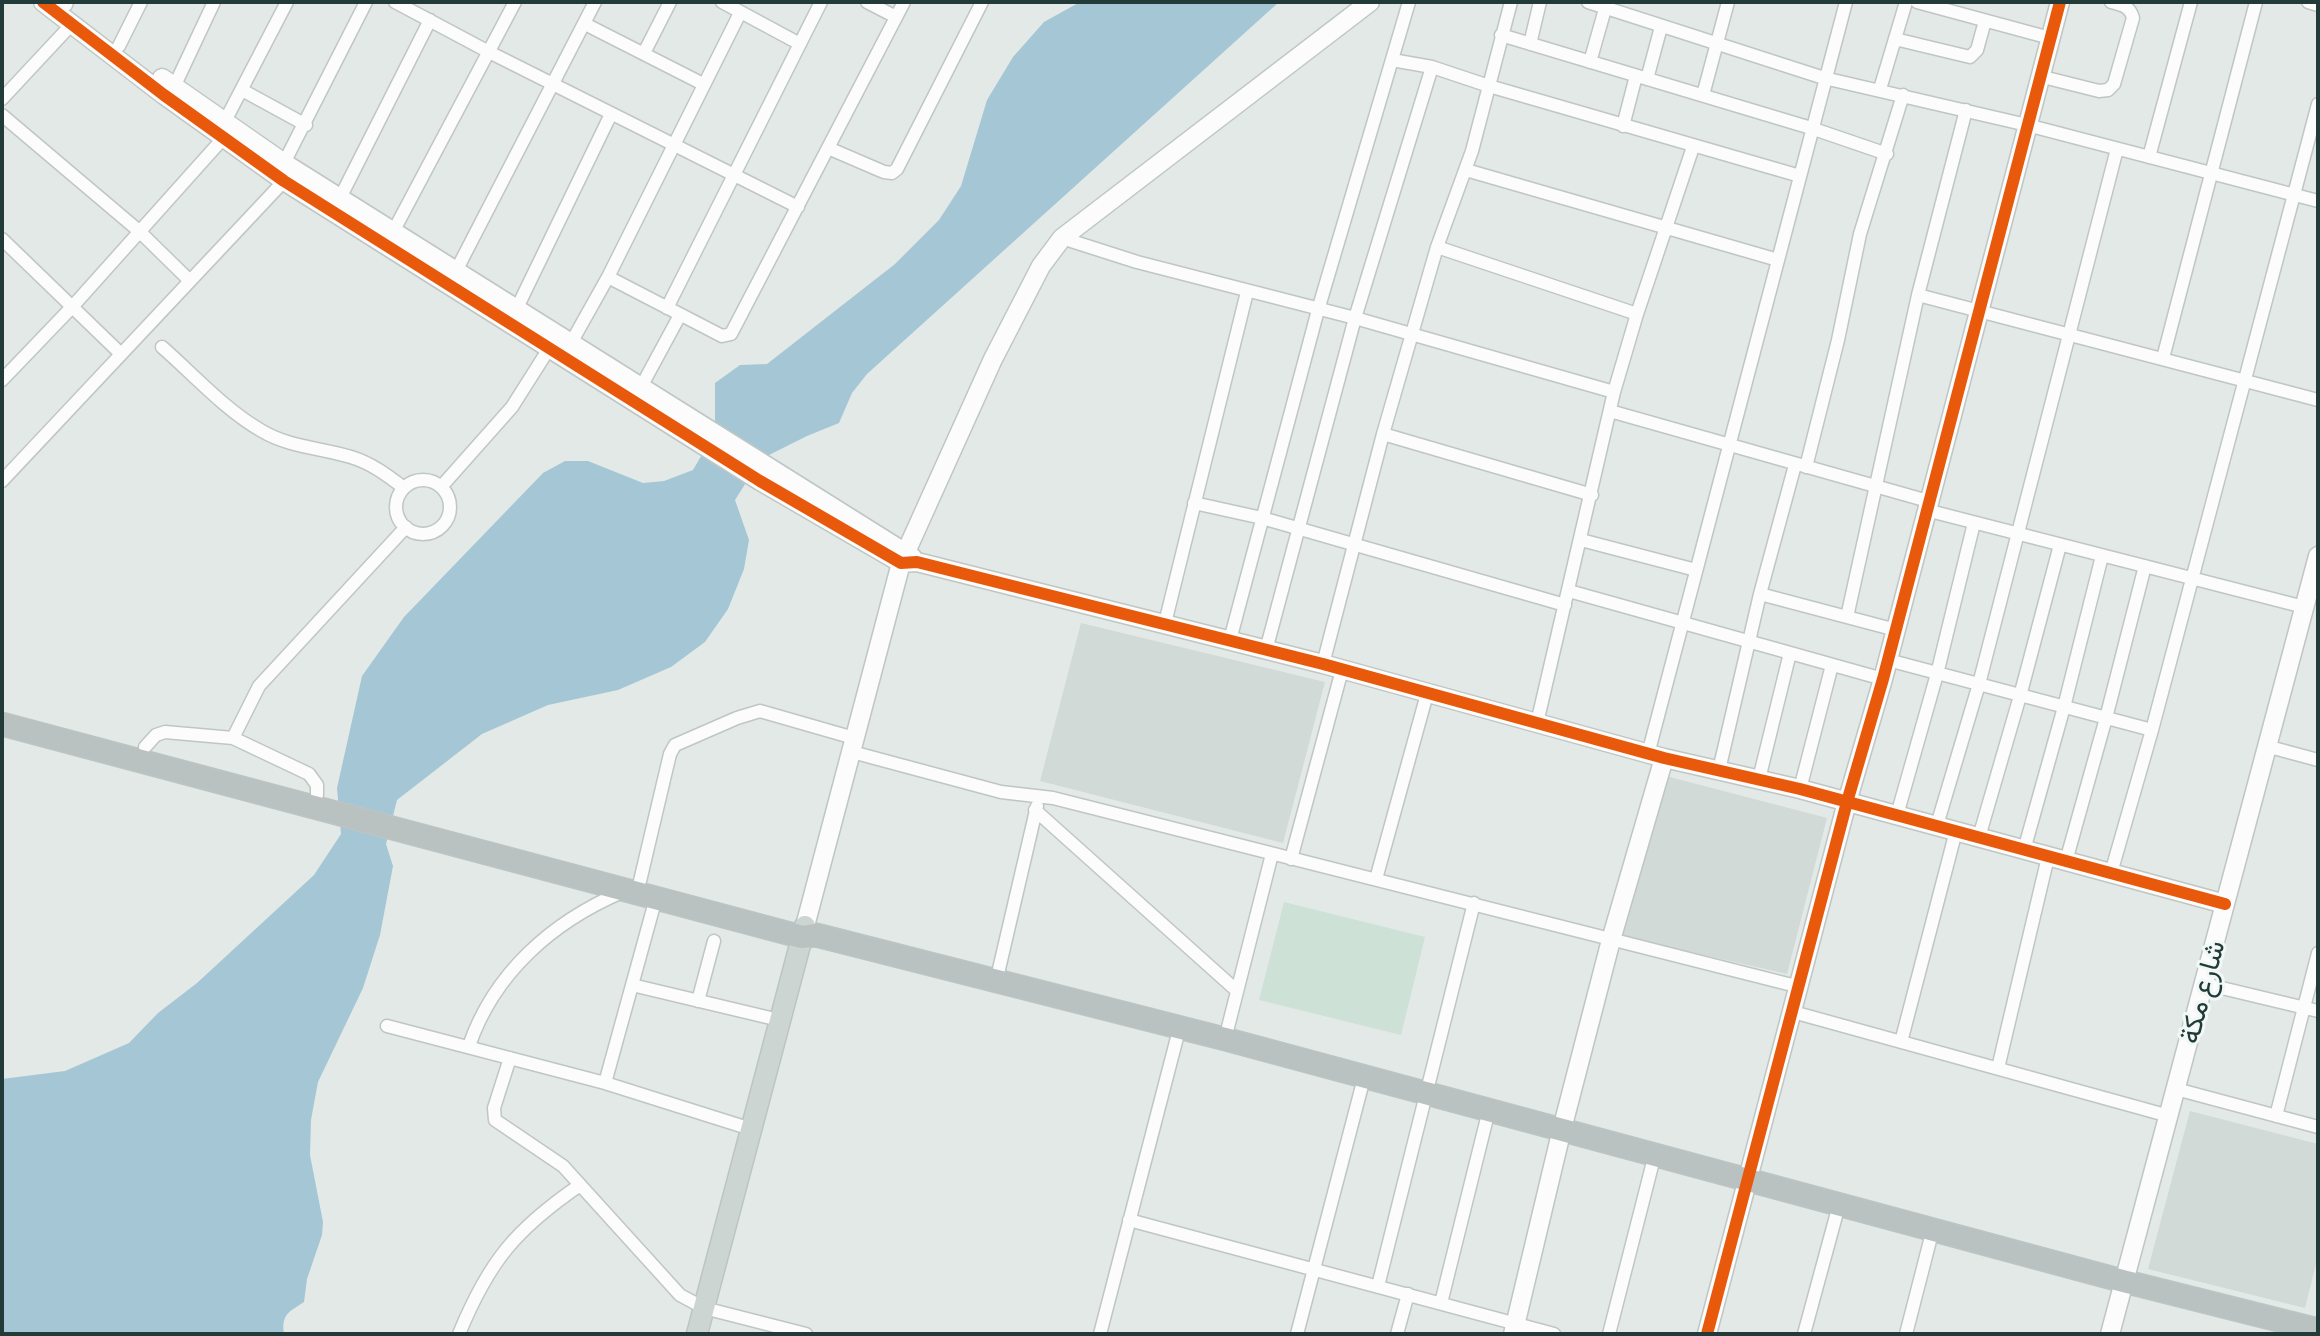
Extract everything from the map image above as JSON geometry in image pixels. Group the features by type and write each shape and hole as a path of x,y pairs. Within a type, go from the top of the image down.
{"highway":[{"path":"2,710 145,747 403,824 807,933 1179,1030 1225,1039 2123,1281 2316,1328"},
{"path":"2,724 321,801"},
{"path":"632,886 656,898 807,933"}],"main road":[{"path":"697,1334 779,1020 807,933"}],"street":[{"path":"43,2 71,25 284,172 550,347 908,559 1323,664 1656,756 1800,789 2225,904"},
{"path":"119,46 141,2"},
{"path":"174,87 214,2"},
{"path":"4,373 73,306 226,130 242,90 287,2"},
{"path":"2,481 189,280 284,172 366,2"},
{"path":"395,2 798,207"},
{"path":"393,232 515,2"},
{"path":"456,271 595,2"},
{"path":"644,53 670,2"},
{"path":"722,2 800,44"},
{"path":"667,308 821,2"},
{"path":"867,2 896,17"},
{"path":"608,277 722,336 731,334 904,2"},
{"path":"828,148 884,172 892,173 897,169 982,2"},
{"path":"807,933 853,745 908,559 993,359 1041,266 1062,238 1370,2"},
{"path":"1230,640 1318,310 1409,2"},
{"path":"1323,664 1411,334 1437,247 1466,170 1511,2"},
{"path":"1530,44 1540,2"},
{"path":"1588,2 1606,5 1661,27 1824,78 2027,125 2318,201"},
{"path":"1703,95 1728,2"},
{"path":"1514,1329 1656,756 1682,622 1846,2"},
{"path":"1880,89 1906,2"},
{"path":"1917,2 2050,38"},
{"path":"1707,1334 2060,2"},
{"path":"2039,76 2099,91 2108,90 2114,84 2133,18 2131,10 2111,2"},
{"path":"2149,157 2191,2"},
{"path":"2163,358 2256,2"},
{"path":"2308,2 2318,5"},
{"path":"65,3 226,130"},
{"path":"1590,62 1606,5"},
{"path":"571,343 608,277 740,13"},
{"path":"340,198 430,20"},
{"path":"1895,39 1970,57 1977,50 1985,21"},
{"path":"585,24 703,84"},
{"path":"2,99 71,25"},
{"path":"1623,126 1661,27"},
{"path":"1501,35 1811,128 1887,154"},
{"path":"1392,60 1432,67 1693,147 1800,176"},
{"path":"1266,650 1355,318 1432,67"},
{"path":"242,90 306,125"},
{"path":"1719,770 1760,594 1838,340 1860,234 1903,95"},
{"path":"2111,873 2152,730 2318,104"},
{"path":"1847,617 1918,295 1966,110"},
{"path":"516,310 611,114"},
{"path":"2,115 139,231 189,280"},
{"path":"1537,723 1614,392 1693,147"},
{"path":"1937,825 1979,684 2117,149"},
{"path":"1466,170 1778,260"},
{"path":"284,172 340,198 641,387 696,432"},
{"path":"1062,238 1137,262 1355,318 1614,392"},
{"path":"2,239 121,354"},
{"path":"1437,247 1637,314"},
{"path":"1165,623 1247,292"},
{"path":"1918,295 2318,400"},
{"path":"641,387 680,315"},
{"path":"162,347 219,399 261,431 282,441 353,457 404,488"},
{"path":"441,487 512,407 550,347"},
{"path":"1610,411 1874,487 1974,523 2304,607"},
{"path":"1383,434 1592,495"},
{"path":"427,480 441,487 449,503 449,512 439,528 422,533 406,527 399,519 396,508 404,488 410,483 427,480"},
{"path":"1194,503 1262,518 1565,605"},
{"path":"1897,815 1937,674 1974,523"},
{"path":"233,738 259,686 406,527"},
{"path":"1581,540 1696,570"},
{"path":"1979,837 2060,545"},
{"path":"2024,850 2102,556"},
{"name":"شارع مكة","path":"2110,1334 2318,556"},
{"path":"1998,1068 2057,859 2106,718 2145,566"},
{"path":"1569,591 1883,679"},
{"path":"1760,594 1896,630"},
{"path":"1759,779 1790,653"},
{"path":"1888,660 2152,730"},
{"path":"1800,789 1832,665"},
{"path":"1291,859 1342,670"},
{"path":"1376,879 1427,694"},
{"path":"469,1046 487,1003 525,956 576,914 632,886 675,745 760,711 853,745 1001,792 1039,795 1800,987"},
{"path":"145,747 156,735 165,732 233,738 309,774 317,785 321,801"},
{"path":"2266,746 2318,760"},
{"path":"996,982 1039,795"},
{"path":"1035,810 1236,990"},
{"path":"1901,1042 1956,831"},
{"path":"1225,1039 1272,854"},
{"path":"605,1083 656,898"},
{"path":"1378,1286 1474,903"},
{"path":"698,1001 714,941"},
{"path":"2276,1116 2318,953"},
{"path":"2205,984 2318,1011"},
{"path":"632,985 779,1020"},
{"path":"1793,1012 2169,1116"},
{"path":"387,1026 605,1083 751,1129"},
{"path":"1100,1334 1179,1030"},
{"path":"510,1058 494,1108 495,1120 563,1166 680,1295 704,1308 806,1334"},
{"path":"1297,1334 1364,1078"},
{"path":"2176,1089 2318,1127"},
{"path":"1441,1303 1489,1110"},
{"path":"1609,1334 1655,1154"},
{"path":"459,1334 476,1293 505,1247 527,1225 580,1185"},
{"path":"1804,1334 1839,1205"},
{"path":"1129,1220 1441,1303 1514,1329 1554,1334"},
{"path":"1906,1334 1933,1229"},
{"path":"1397,1334 1408,1294"}],"shaded area":[{"path":"1081,623 1325,682 1283,843 1040,781"},
{"path":"1662,775 1827,818 1787,974 1621,936"},
{"path":"2190,1111 2318,1144 2318,1256 2305,1308 2148,1269"}],"green space":[{"path":"1284,902 1425,937 1401,1035 1259,1000"}],"water":[{"path":"1080,2 1279,2 867,374 852,393 839,423 761,459 735,500 749,540 744,569 728,609 705,642 671,667 618,690 548,705 482,734 397,800 386,844 393,866 380,935 363,988 318,1082 311,1120 310,1155 323,1222 322,1235 307,1279 304,1302 285,1318 284,1334 2,1334 2,1079 65,1071 129,1043 158,1013 197,983 314,875 341,834 337,788 362,676 404,617 543,473 565,461 588,461 643,483 664,481 693,470 715,432 715,383 740,365 767,364 895,264 939,220 961,186 987,100 1013,57 1044,22"}],"cycle path":[{"path":"43,2 164,95 284,181 760,481 901,563 917,562 1323,664 1664,758 1800,789 2225,904"},
{"path":"1707,1334 2060,2"}]}
